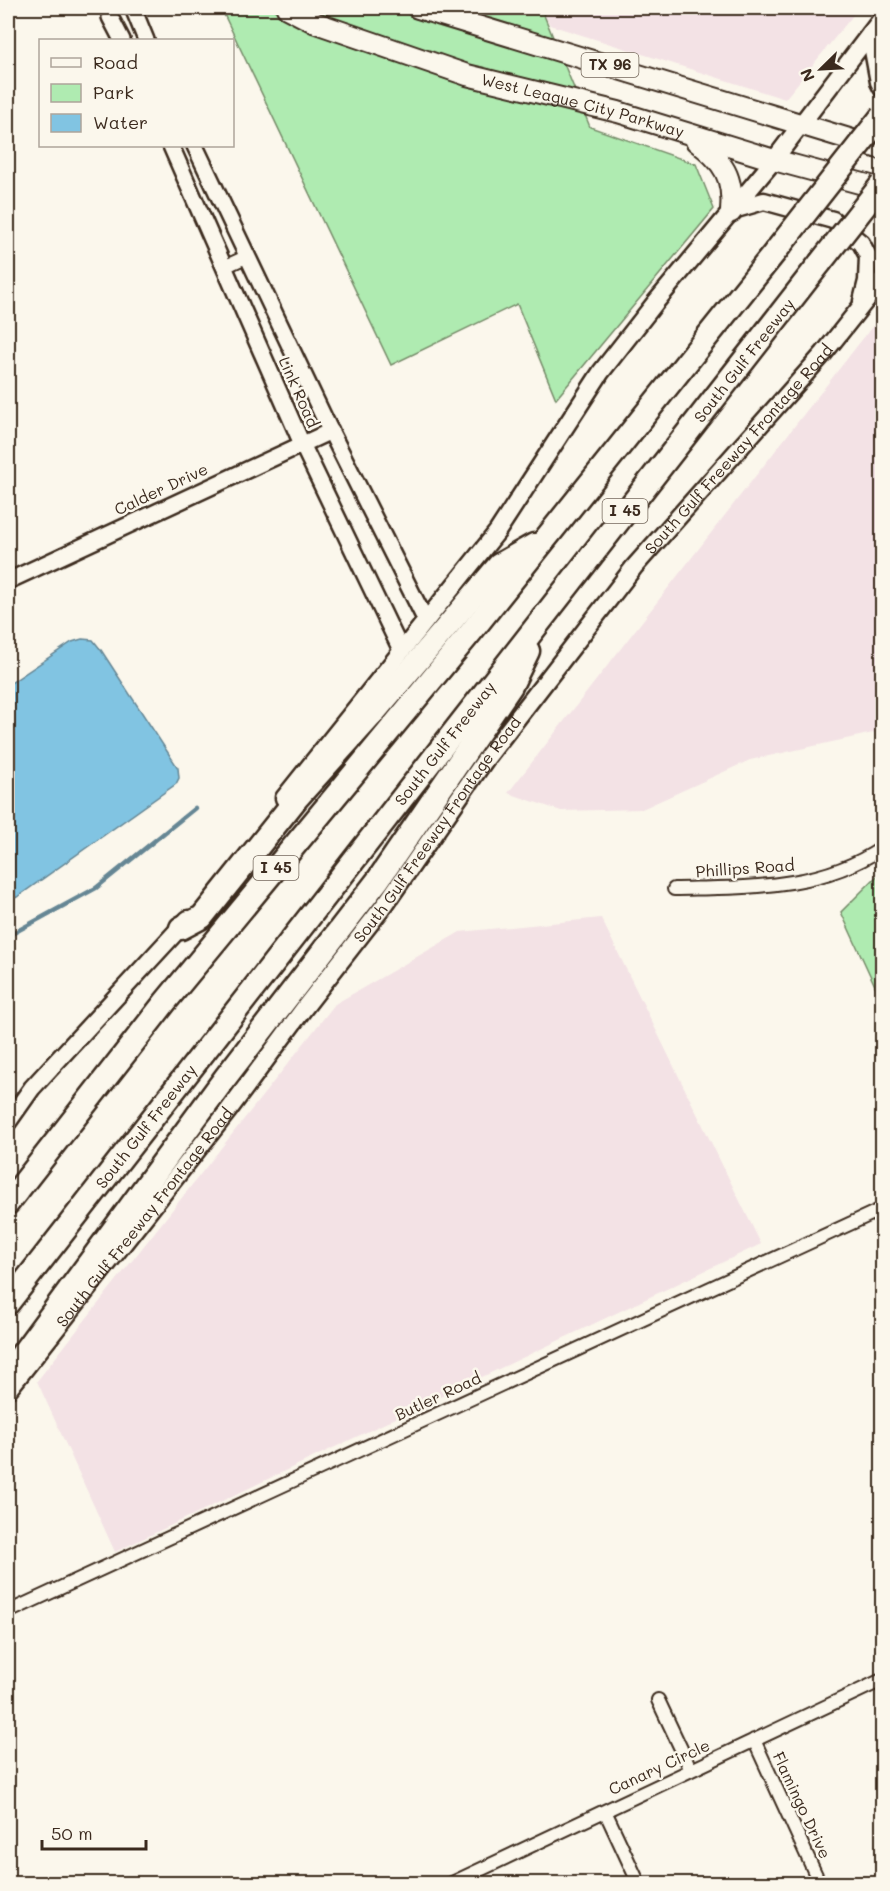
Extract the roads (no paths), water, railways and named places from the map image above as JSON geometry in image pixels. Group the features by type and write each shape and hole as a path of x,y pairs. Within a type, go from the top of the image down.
{"highway":[{"name":"I 45","path":"8,1203 166,1000 464,641 882,116"},
{"name":"South Gulf Freeway","path":"8,1304 547,610 882,184"},
{"path":"181,928 202,917 297,798 372,715 499,565 548,536"},
{"path":"8,1378 11,1369 225,1078 378,880 510,686 547,610"}],"main road":[{"name":"West League City Parkway","path":"286,8 316,23 467,75 618,112 774,160 882,189"},
{"name":"TX 96","path":"418,8 882,149"},
{"path":"8,1122 32,1088 181,928 497,532 601,372 774,160 882,18"},
{"path":"870,34 882,88"},
{"path":"685,132 716,155 728,177 732,211"},
{"path":"732,211 764,201 833,220 861,243 868,256 867,281 860,308"},
{"name":"South Gulf Freeway Frontage Road","path":"8,1390 228,1111 386,903 485,760 634,567 824,353 882,280"}],"street":[{"path":"111,8 110,17 121,39"},
{"path":"133,8 146,39"},
{"name":"Link Road","path":"171,147 302,444 401,650"},
{"name":"Link Road","path":"195,147 331,431 426,621"},
{"path":"224,267 248,256"},
{"name":"Calder Drive","path":"8,581 331,431"},
{"name":"Phillips Road","path":"674,889 774,886 807,880 840,871 870,857 882,848"},
{"name":"Butler Road","path":"8,1612 882,1209"},
{"name":"Canary Circle","path":"454,1883 882,1680"},
{"path":"658,1700 692,1770"},
{"name":"Flamingo Drive","path":"754,1740 820,1884"},
{"path":"605,1811 639,1884"}],"water":[{"path":"82,639 93,640 101,650 178,768 179,778 176,784 17,897 8,901 8,685 72,642"}],"waterway":[{"path":"8,936 96,888 195,808"}]}
